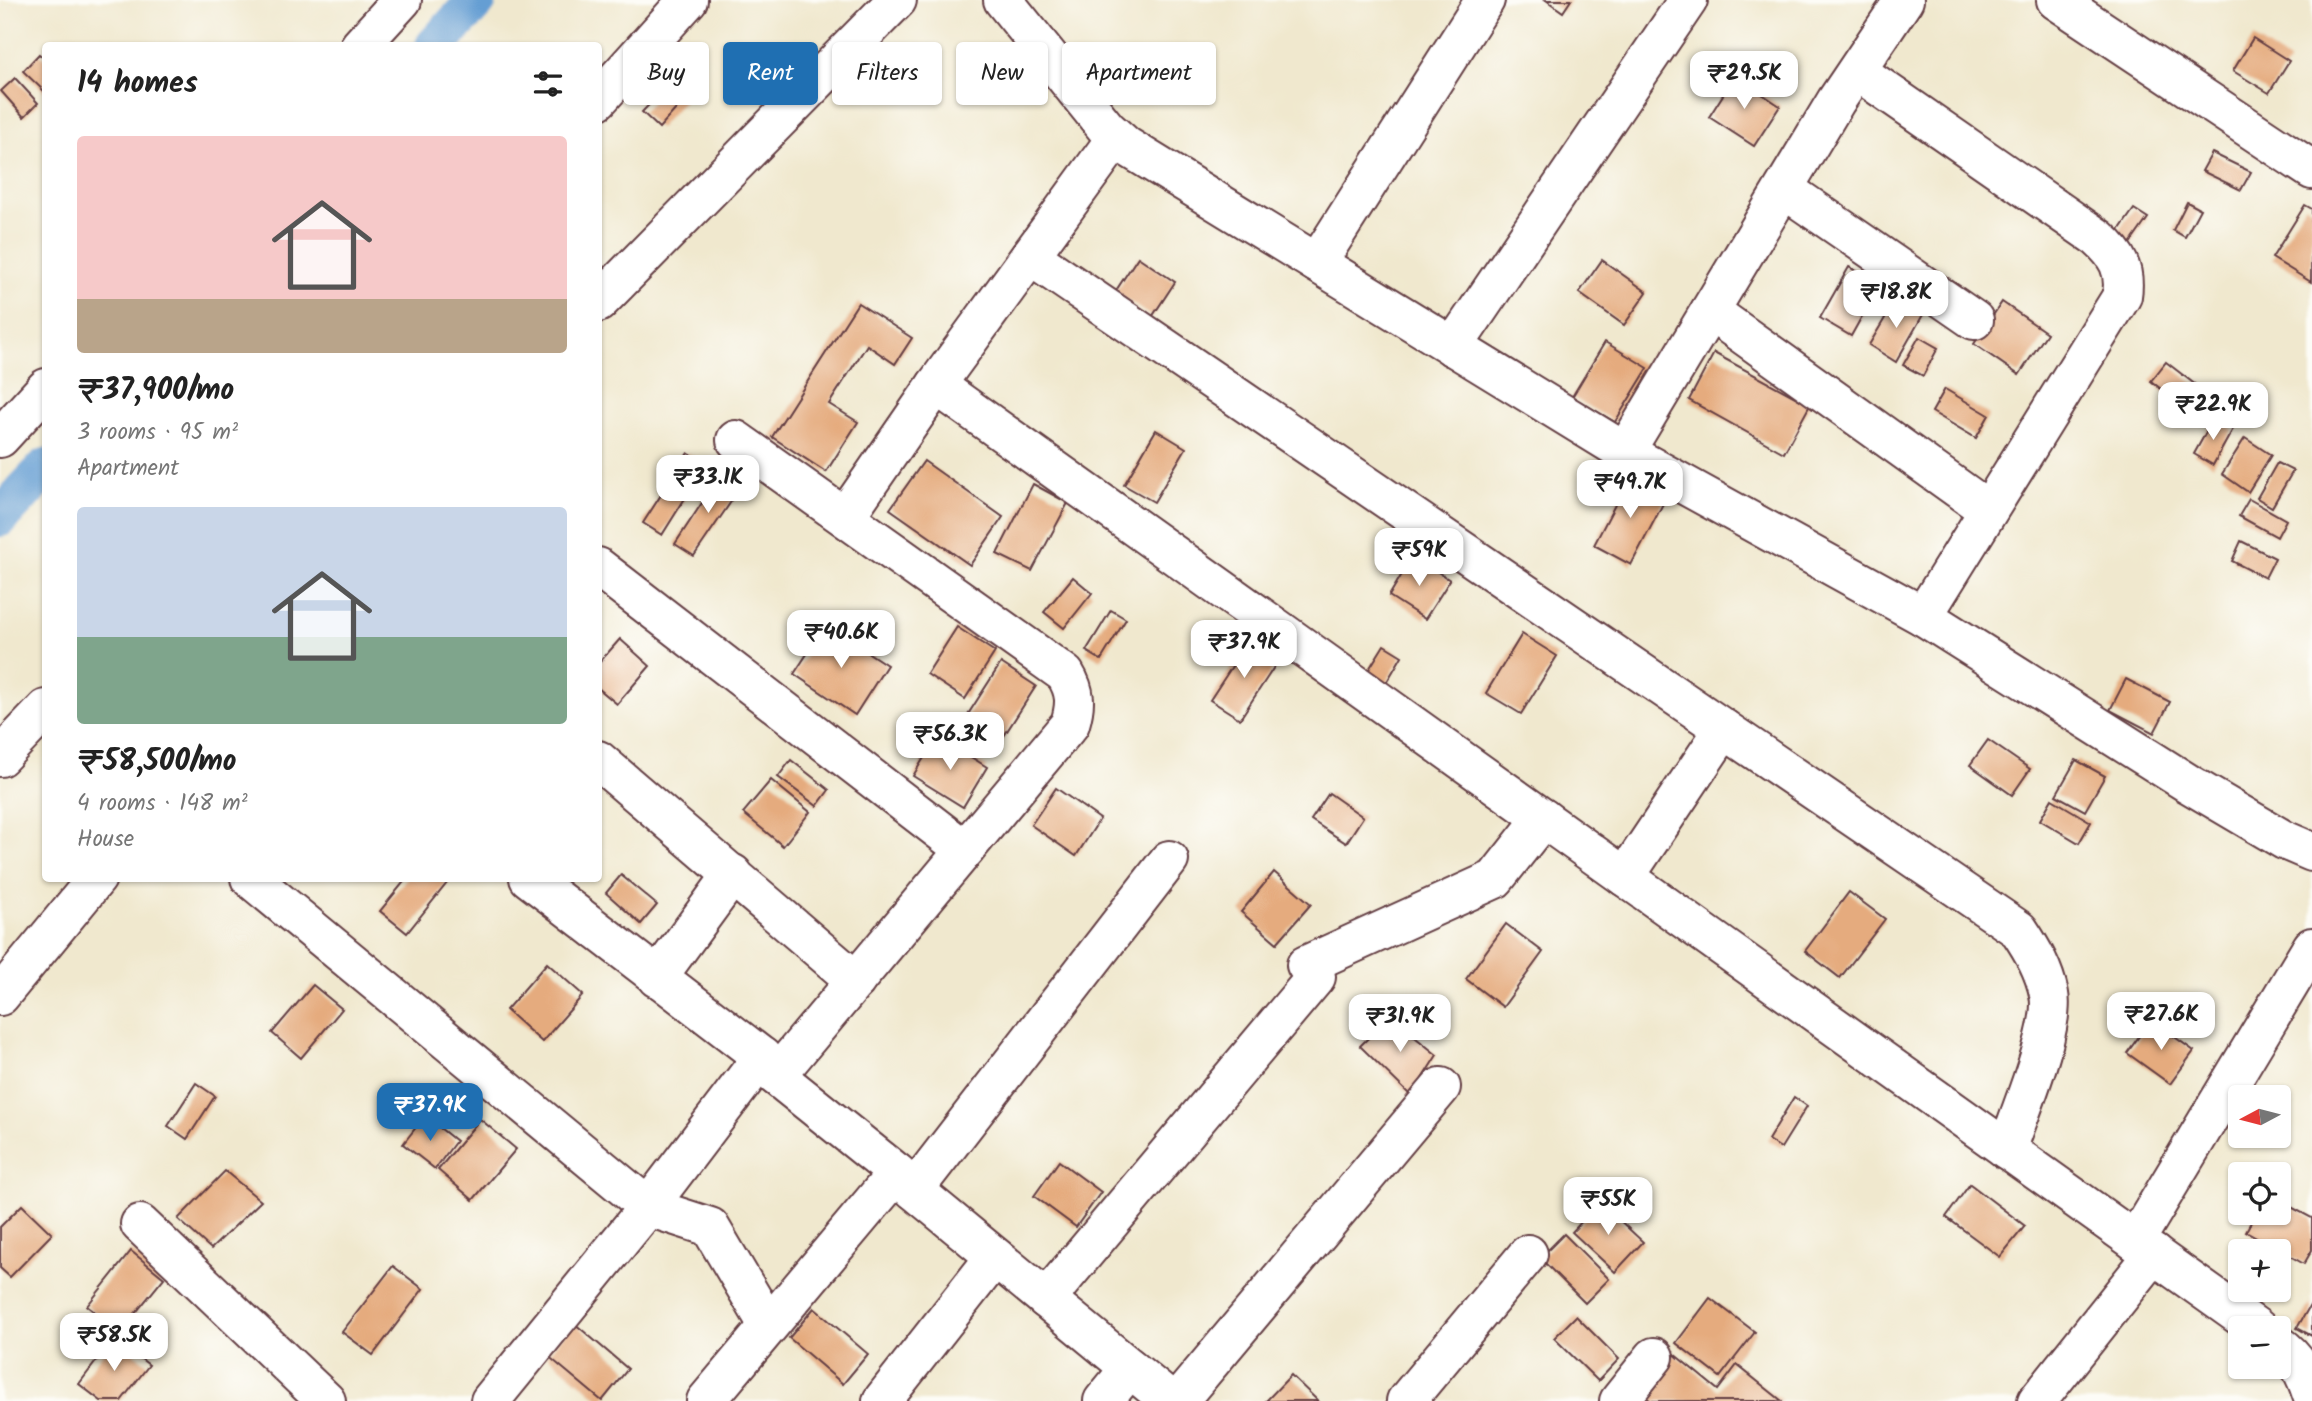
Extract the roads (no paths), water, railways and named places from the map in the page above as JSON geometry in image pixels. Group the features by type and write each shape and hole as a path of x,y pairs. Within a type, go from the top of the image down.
{"street":[{"path":"364,42 402,0"},
{"path":"602,96 688,0"},
{"path":"602,299 897,0"},
{"path":"1003,0 1115,138 1137,153 1625,452 1923,616 2189,784 2284,840 2312,852"},
{"path":"1317,263 1485,0"},
{"path":"1453,347 1688,0"},
{"path":"1625,452 1783,189 1904,0"},
{"path":"2056,0 2312,170"},
{"path":"1857,71 2098,238 2112,250 2122,266 2124,281 2122,296 1923,616"},
{"path":"845,517 936,385 1115,138"},
{"path":"1783,189 1974,320"},
{"path":"1030,256 2019,930 2039,961 2050,996 2049,1026 2007,1150"},
{"path":"1710,311 1988,510"},
{"path":"936,385 2240,1316"},
{"path":"0,438 42,392"},
{"path":"490,1401 648,1207 769,1066 856,981 1070,724 1076,703 1073,687 1065,674 736,440"},
{"path":"602,570 965,850"},
{"path":"0,757 42,713"},
{"path":"1625,877 1724,729"},
{"path":"602,763 856,981"},
{"path":"1046,1298 1311,971 1495,879 1544,818"},
{"path":"706,1401 768,1325 906,1181 1169,860"},
{"path":"657,978 733,874"},
{"path":"0,996 94,882"},
{"path":"255,882 648,1207 710,1227 768,1325"},
{"path":"534,882 769,1066 1170,1401"},
{"path":"2037,1401 2144,1248 2312,947"},
{"path":"1178,1401 1441,1087"},
{"path":"140,1224 326,1401"},
{"path":"1406,1401 1528,1254"},
{"path":"882,1401 995,1257"},
{"path":"2291,1353 2305,1374 2312,1395"},
{"path":"1619,1401 1654,1357"},
{"path":"1103,1401 1130,1368"}],"waterway":[{"path":"439,42 477,0"},
{"path":"0,517 42,472"}]}
